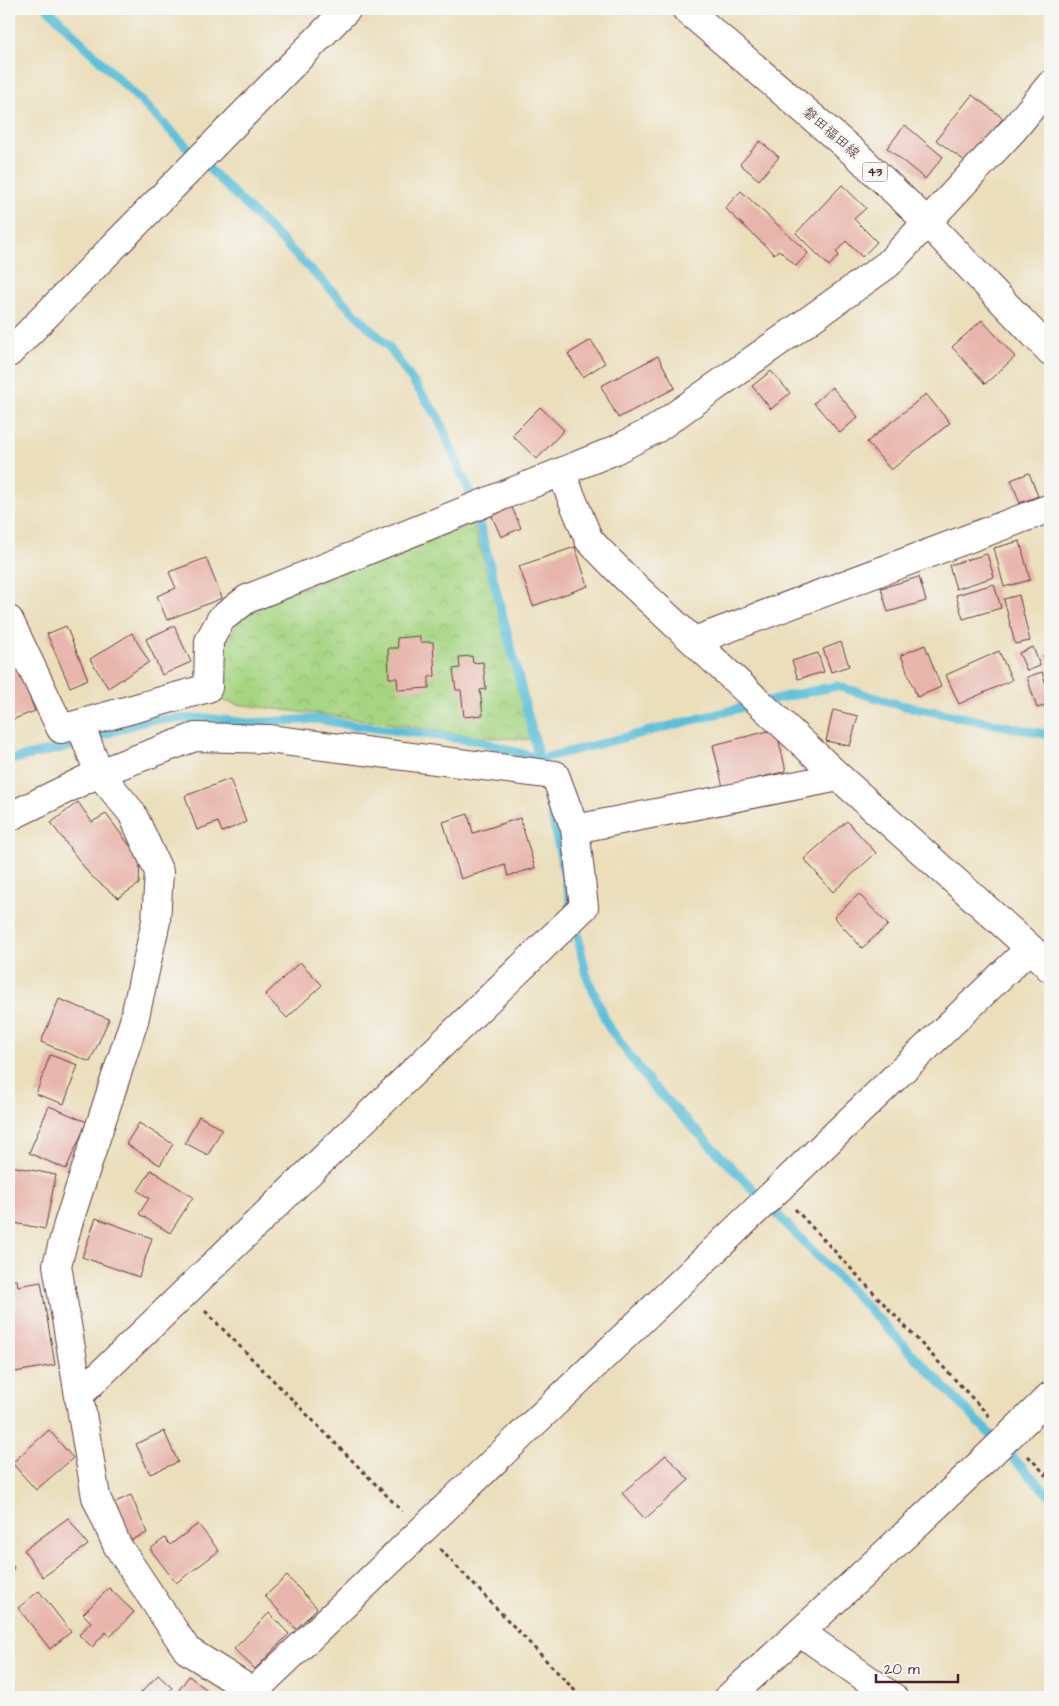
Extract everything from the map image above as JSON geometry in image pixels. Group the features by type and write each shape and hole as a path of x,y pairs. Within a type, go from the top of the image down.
{"street":[{"path":"9,353 347,9"},
{"name":"磐田福田線","path":"686,9 858,156 927,222 1050,351"},
{"path":"9,620 61,729 208,688 209,641 221,619 247,598 614,451 656,430 888,264 1014,129 1050,85"},
{"path":"561,472 589,540 840,777 1050,968"},
{"path":"694,641 1050,508"},
{"path":"80,724 99,773 132,814 159,872 156,921 134,1021 71,1215 57,1265 96,1497 117,1545 187,1650 257,1695 421,1530 1030,948"},
{"path":"9,816 99,773 195,737 268,739 555,775 575,829 575,915 78,1396"},
{"path":"575,829 840,777"},
{"path":"729,1697 1000,1445 1050,1396"},
{"path":"800,1632 893,1697"}],"path":[{"path":"777,1191 1000,1445"},
{"path":"186,1292 421,1530 581,1697"}],"green space":[{"path":"473,524 539,740 479,737 223,701 222,665 225,643 241,619 272,599"}],"building":[{"path":"972,95 1003,118 969,164 936,140"},
{"path":"905,125 943,157 925,179 887,148"},
{"path":"760,141 779,157 759,180 740,164"},
{"path":"842,185 866,208 854,219 877,242 862,257 846,241 836,252 839,255 829,266 796,233"},
{"path":"741,191 808,253 796,266 779,250 774,254 725,208"},
{"path":"982,320 1015,357 985,384 952,347"},
{"path":"591,340 605,363 583,377 568,354"},
{"path":"658,356 675,388 618,418 601,386"},
{"path":"771,371 790,393 771,409 752,386"},
{"path":"832,387 858,417 840,433 814,403"},
{"path":"926,394 950,423 891,470 867,442"},
{"path":"540,407 564,430 537,459 512,435"},
{"path":"1029,473 1038,496 1020,503 1011,480"},
{"path":"511,505 521,528 501,537 491,514"},
{"path":"1020,541 1030,580 1004,587 994,548"},
{"path":"575,547 588,586 533,606 519,566"},
{"path":"987,554 994,577 956,589 949,565"},
{"path":"206,558 222,598 167,620 157,596 176,588 169,572"},
{"path":"919,577 926,601 888,612 881,588"},
{"path":"994,584 1001,608 963,619 956,595"},
{"path":"1019,595 1030,641 1015,644 1004,599"},
{"path":"66,626 88,679 70,687 47,634"},
{"path":"174,626 191,662 162,675 146,639"},
{"path":"132,633 149,662 108,688 90,659"},
{"path":"420,636 420,642 433,642 435,676 429,677 429,688 398,690 397,678 389,678 388,648 398,648 397,638"},
{"path":"841,642 849,666 831,672 823,649"},
{"path":"925,645 941,687 917,697 901,655"},
{"path":"1033,647 1040,666 1027,671 1019,653"},
{"path":"999,651 1012,680 959,704 946,675"},
{"path":"1050,652 1050,676 1049,676 1043,655"},
{"path":"818,653 824,672 798,679 792,661"},
{"path":"472,656 473,663 483,662 486,689 480,690 483,715 464,717 461,690 456,690 453,669 460,668 459,657"},
{"path":"17,663 35,711 9,721 9,667"},
{"path":"1042,672 1050,704 1037,708 1027,677"},
{"path":"833,710 858,716 850,746 826,741"},
{"path":"776,729 786,771 723,787 713,745"},
{"path":"230,779 246,822 222,832 218,822 197,830 185,796"},
{"path":"78,802 92,822 106,814 140,859 139,884 118,898 90,875 51,823"},
{"path":"468,814 473,833 520,818 535,868 508,876 505,865 461,879 443,822"},
{"path":"847,821 876,853 833,892 804,859"},
{"path":"859,894 888,925 862,948 834,917"},
{"path":"300,962 322,985 287,1018 265,995"},
{"path":"59,999 109,1019 90,1062 41,1042"},
{"path":"50,1055 78,1065 64,1104 36,1094"},
{"path":"49,1106 87,1122 66,1169 29,1153"},
{"path":"199,1116 222,1129 208,1155 185,1143"},
{"path":"139,1123 173,1144 160,1165 126,1144"},
{"path":"11,1166 56,1175 45,1229 9,1222 9,1179"},
{"path":"151,1170 193,1197 170,1233 139,1214 149,1198 138,1191"},
{"path":"96,1218 152,1238 139,1277 82,1257"},
{"path":"17,1280 18,1286 41,1282 55,1365 9,1373 9,1281"},
{"path":"49,1430 73,1458 36,1490 12,1463"},
{"path":"164,1431 178,1462 150,1474 136,1444"},
{"path":"666,1455 689,1480 645,1519 622,1493"},
{"path":"131,1495 147,1533 125,1543 109,1505"},
{"path":"68,1518 88,1545 43,1577 24,1550"},
{"path":"198,1524 219,1551 176,1583 150,1549 165,1538 170,1545"},
{"path":"9,1564 14,1567 9,1578"},
{"path":"287,1576 317,1608 296,1629 265,1596"},
{"path":"109,1588 134,1612 110,1637 106,1632 92,1647 79,1635 91,1622 83,1614"},
{"path":"39,1591 71,1632 50,1649 18,1608"},
{"path":"269,1613 289,1634 255,1669 234,1649"},
{"path":"158,1675 172,1688 164,1697 137,1697"},
{"path":"189,1676 211,1693 208,1697 174,1697"}],"waterway":[{"path":"48,9 388,346 438,417 474,503 542,770"},
{"path":"9,760 71,746 147,720 207,718 248,723 318,719 479,741 540,759 783,697 837,686 900,705 1050,735"},
{"path":"545,783 571,904"},
{"path":"575,922 586,974 608,1026 650,1083 1050,1496"}]}
